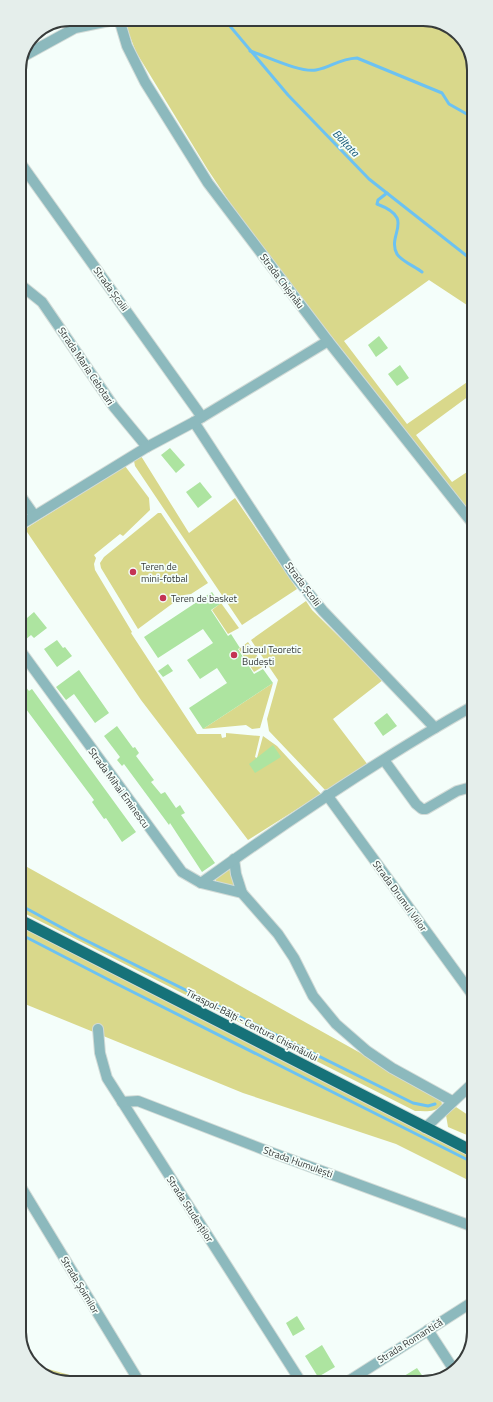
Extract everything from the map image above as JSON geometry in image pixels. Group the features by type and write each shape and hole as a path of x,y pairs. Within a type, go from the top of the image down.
{"highway":[{"name":"Tiraspol-Bălţi - Centura Chișinăului","path":"26,923 467,1149"}],"street":[{"name":"Strada Chișinău","path":"29,53 75,28 85,26"},
{"name":"Strada Chișinău","path":"121,26 127,46 145,82 208,183 328,341 467,516"},
{"name":"Strada Școlii","path":"26,171 198,420 294,575 323,611 435,728"},
{"name":"Strada Maria Cebotari","path":"26,289 42,302 114,407 147,448"},
{"path":"26,521 147,448 198,420 328,341"},
{"path":"26,504 34,515"},
{"name":"Strada Mihai Eminescu","path":"26,658 177,867 191,879 201,883 242,893"},
{"path":"201,883 327,795 467,709"},
{"path":"384,760 416,804 422,809 426,809 457,790 467,788"},
{"name":"Strada Drumul Viilor","path":"327,795 467,987"},
{"path":"234,859 236,874 242,893 254,904 282,940 313,996 336,1024 386,1064 452,1101"},
{"name":"Strada Studenților","path":"98,1029 100,1052 107,1078 297,1376"},
{"path":"425,1128 467,1088"},
{"name":"Strada Humulești","path":"122,1102 138,1101 262,1149 467,1224"},
{"name":"Strada Șoimilor","path":"26,1195 136,1376"},
{"name":"Strada Romantică","path":"356,1376 467,1305"},
{"path":"428,1330 451,1366"}],"shaded area":[{"path":"126,26 426,26 440,29 450,35 460,46 467,64 467,305 429,280 344,341 407,424 467,382 467,397 416,435 452,482 467,472 467,509 249,231 208,170 136,52"},
{"path":"141,456 189,533 235,498 297,589 242,625 135,466 134,461"},
{"path":"125,466 149,498 150,510 123,536 120,534 94,555 96,558 94,564 95,570 132,632 131,633 197,734 221,734 222,738 226,737 226,733 260,736 255,757 257,758 263,736 277,746 321,794 248,840 141,700 26,528"},
{"path":"158,513 161,513 208,583 191,594 184,595 138,629 101,568 100,563 104,557"},
{"path":"306,601 312,610 383,680 333,719 368,765 326,791 269,731 267,719 278,680 251,640"},
{"path":"221,603 239,628 228,634 212,610"},
{"path":"248,642 264,666 254,672 239,649"},
{"path":"273,683 260,728 252,729 246,725 203,729"},
{"path":"26,866 441,1098 442,1105 439,1108 426,1111 415,1111 26,914"},
{"path":"229,867 231,868 236,888 216,883 216,877"},
{"path":"26,927 467,1153 467,1180 396,1144 243,1093 26,1004"},
{"path":"456,1107 467,1114 467,1135 448,1127 446,1115"},
{"path":"45,1368 73,1376 53,1373"}],"building":[{"path":"379,336 388,348 376,357 368,345"},
{"path":"400,365 409,378 397,386 388,374"},
{"path":"170,448 185,465 176,473 161,455"},
{"path":"200,482 212,497 198,508 186,492"},
{"path":"212,592 220,604 211,610 228,636 231,634 240,648 238,649 254,674 263,669 273,683 203,729 189,708 227,683 217,668 200,679 187,660 213,643 203,629 158,658 144,637"},
{"path":"34,612 47,628 34,638 31,635 26,639 26,619"},
{"path":"57,640 72,656 57,667 44,649"},
{"path":"168,664 173,671 163,677 158,671"},
{"path":"79,670 109,713 95,723 74,694 66,700 56,687"},
{"path":"26,687 29,691 32,689 136,832 122,842 106,818 104,819 92,802 94,800 26,709"},
{"path":"387,713 397,726 383,736 374,723"},
{"path":"117,726 133,748 135,747 139,753 136,756 154,780 151,782 161,794 165,792 176,808 180,805 185,813 181,815 215,863 202,872 170,823 169,825 124,764 122,766 117,760 120,757 104,736"},
{"path":"273,745 281,757 255,773 249,764"},
{"path":"297,1316 305,1329 293,1336 286,1323"},
{"path":"322,1345 335,1367 317,1376 305,1356"},
{"path":"417,1368 423,1376 404,1376"}],"waterway":[{"name":"Bălţata","path":"230,26 288,95 369,179 467,256"},
{"path":"250,51 292,67 309,70 322,69 345,60 357,58 442,93 449,104 467,114"},
{"path":"387,193 378,200 377,204 389,210 395,215 398,221 395,240 397,254 399,257 422,272"},
{"path":"26,908 77,936 413,1103 428,1106 435,1104"},
{"path":"26,937 467,1159"}],"place":[{"name":"Teren de mini-fotbal","path":"133,572"},
{"name":"Teren de basket","path":"163,598"},
{"name":"Liceul Teoretic Budești","path":"234,655"}]}
